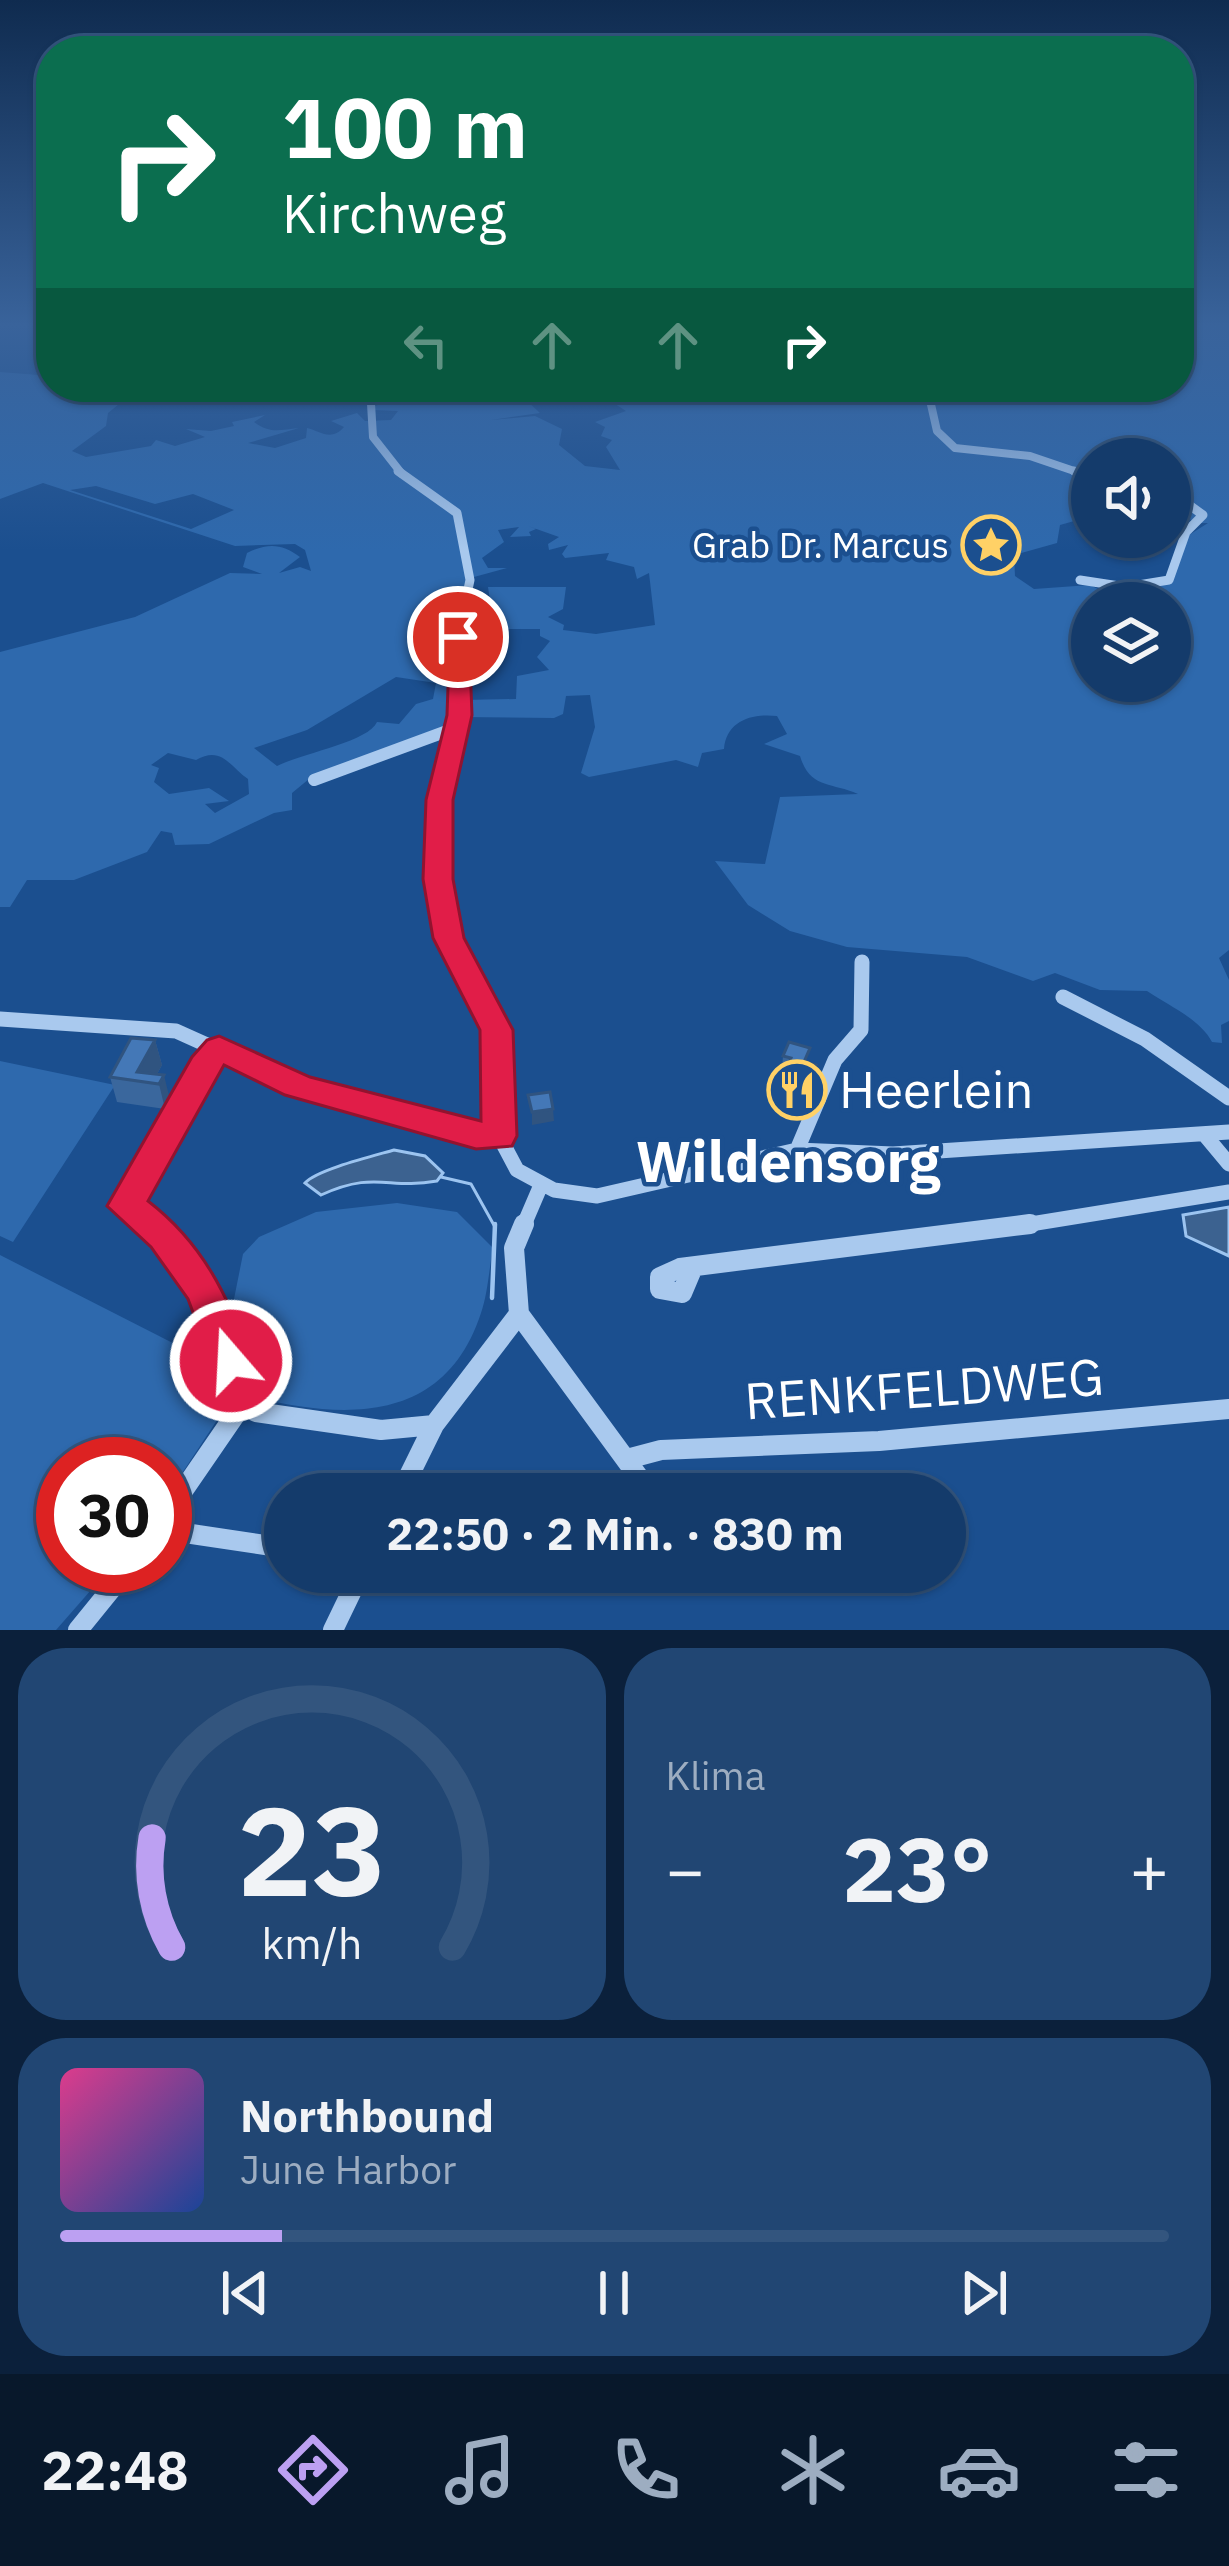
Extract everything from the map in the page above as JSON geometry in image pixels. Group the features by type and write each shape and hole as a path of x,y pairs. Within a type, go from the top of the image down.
{"street":[{"path":"369,402 367,422 379,458 457,513 470,580 458,637 458,727 440,800 438,879 448,938 496,1030 499,1136 517,1170 569,1194 615,1194 797,1150 893,1154 1229,1132"},
{"path":"930,402 937,431 955,448 1030,456 1071,470"},
{"path":"1191,507 1203,516 1191,527"},
{"path":"1080,580 1126,586 1168,580 1176,558"},
{"path":"314,781 458,727"},
{"path":"797,1150 835,1060 861,1030 862,962"},
{"path":"1064,998 1145,1039 1229,1098"},
{"path":"0,1019 162,1028 219,1048 314,1092 476,1135 499,1136"},
{"path":"219,1048 204,1065 126,1206 164,1235 206,1291 244,1402 268,1416 381,1430 434,1425"},
{"path":"1204,1134 1229,1164"},
{"path":"541,1185 514,1248 519,1314 637,1473"},
{"path":"693,1267 1030,1225 1229,1192"},
{"path":"410,1473 434,1425 519,1314"},
{"path":"192,1478 244,1402"},
{"name":"RENKFELDWEG","path":"627,1459 675,1448 879,1441 1229,1409"},
{"path":"192,1534 264,1545"},
{"path":"78,1630 108,1593"},
{"path":"333,1630 351,1593"}],"shaded area":[{"path":"0,399 122,402 108,413 106,426 72,451 86,457 151,446 156,440 175,446 205,437 186,429 211,431 265,415 254,422 270,430 299,428 248,443 275,448 306,438 307,428 335,434 344,427 331,421 357,413 365,421 391,420 398,411 373,410 390,402 528,402 540,413 491,420 535,416 562,429 559,445 585,466 620,470 606,447 612,440 601,436 605,427 595,422 626,411 612,402 1229,399 1229,950 1219,958 1229,980 1229,1021 1221,1025 1222,1043 1212,1042 1192,1020 1147,991 1100,990 1055,973 1033,981 967,957 847,947 790,931 748,905 715,861 765,864 780,797 858,794 823,783 809,774 800,756 764,744 787,734 777,716 758,716 735,725 724,749 702,753 698,767 676,760 589,777 581,773 595,727 590,695 566,696 563,714 554,718 462,717 463,700 516,699 517,676 549,670 537,657 550,641 540,636 540,629 501,629 502,615 492,613 488,587 566,587 563,609 548,617 564,625 563,630 596,634 655,625 649,573 637,579 634,567 606,560 609,553 565,558 562,554 568,545 549,550 548,544 559,537 528,526 536,529 529,532 531,536 510,537 519,527 498,530 504,542 482,558 488,568 507,568 474,577 452,628 457,664 453,723 309,779 292,793 292,810 274,813 209,844 175,845 172,833 161,831 147,852 74,880 27,880 10,907 0,907 0,652 135,617 230,573 262,574 243,567 247,553 261,547 281,547 300,557 279,573 300,567 311,571 305,550 295,544 235,546 43,483 0,499","holes":["1071,438 1191,438 1191,520 1208,523 1191,534 1191,558 1181,558 1173,579 1153,582 1191,582 1191,702 1071,702 1071,586 1034,589 1015,576 1014,555 1057,543 1060,525 1071,522","96,486 155,504 193,494 234,510 191,529 70,490","396,677 436,683 433,699 416,704 399,724 377,722 348,741 277,766 254,748 307,730","168,753 196,760 213,755 225,759 248,779 249,794 215,813 205,804 229,801 209,788 169,794 154,782 159,768 151,765"]},
{"path":"0,1061 115,1085 13,1242 0,1236"},
{"path":"394,1150 425,1156 443,1173 437,1181 369,1182 321,1195 305,1183 332,1168"},
{"path":"397,1203 457,1212 493,1248 483,1305 465,1349 443,1376 418,1394 389,1405 324,1409 254,1397 230,1319 243,1254 259,1237 316,1212"},
{"path":"1229,1207 1229,1256 1186,1236 1183,1215"},
{"path":"0,1255 214,1364 223,1411 192,1458 192,1437 36,1437 36,1593 88,1593 56,1630 0,1630"}],"building":[{"path":"131,1038 155,1040 137,1072 164,1075 159,1084 110,1077"},
{"path":"789,1042 810,1048 804,1062 816,1065 803,1096 778,1089 791,1058 783,1056"},
{"path":"550,1092 553,1109 532,1112 528,1095"}],"waterway":[{"path":"441,1177 471,1184 495,1227"},
{"path":"492,1298 495,1227"}],"place":[{"name":"Grab Dr. Marcus","path":"991,545"},
{"name":"Heerlein","path":"797,1090"}],"district":[{"name":"Wildensorg","path":"788,1162"}],"route":[{"path":"231,1361 206,1291 164,1235 126,1206 159,1155 204,1065 219,1048 298,1086 346,1102 476,1135 499,1136 496,1030 448,938 438,879 440,800 459,715 458,637"}]}
